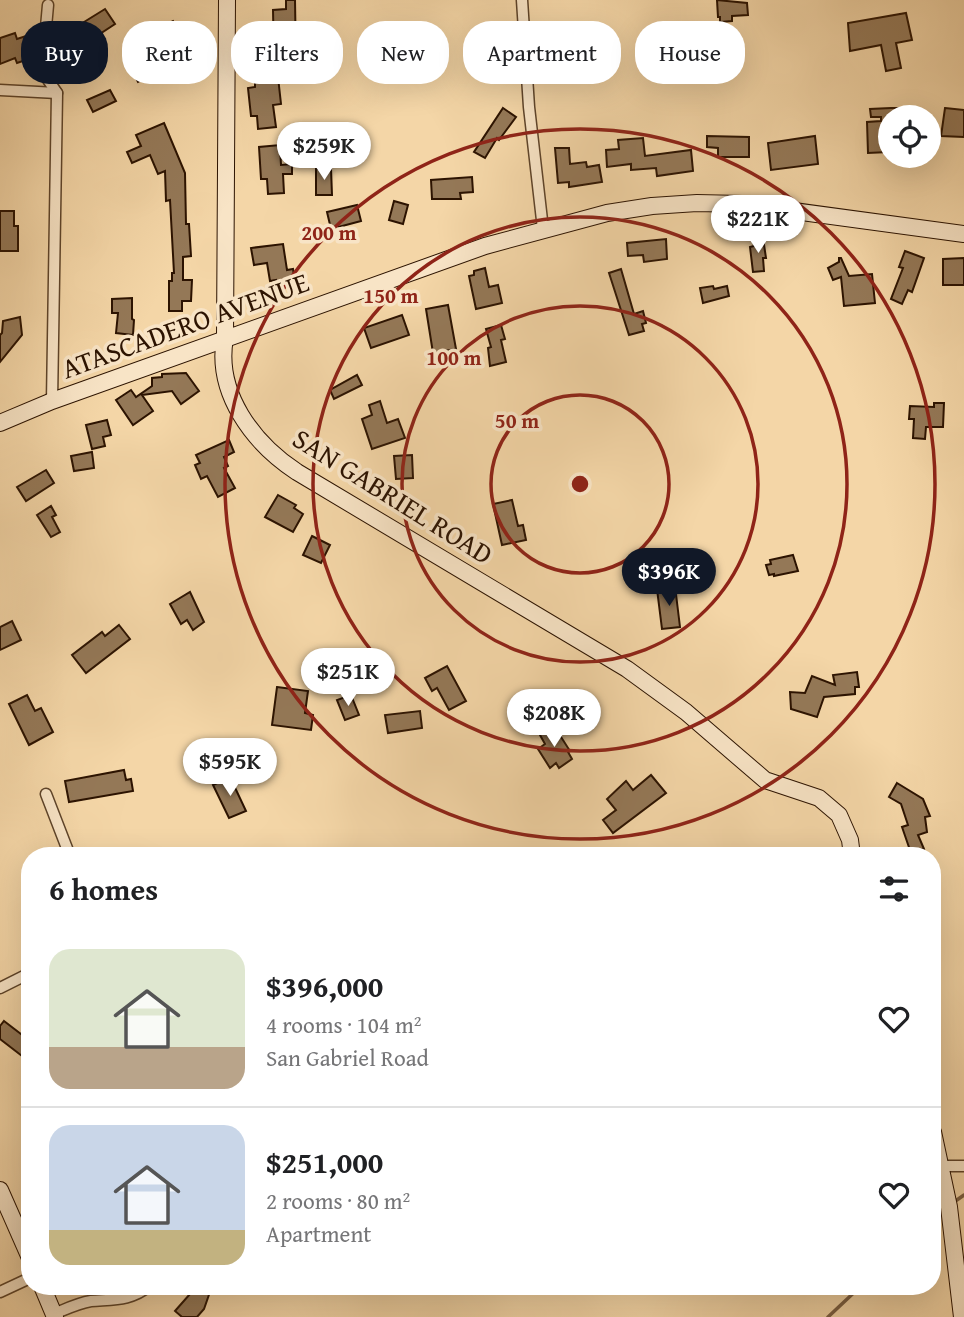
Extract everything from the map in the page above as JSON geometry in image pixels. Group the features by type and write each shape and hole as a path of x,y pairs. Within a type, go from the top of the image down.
{"street":[{"name":"SAN GABRIEL ROAD","path":"227,0 225,338 222,353 225,377 234,402 248,426 275,456 297,472 627,669 685,712 765,780 818,798 839,815 851,847"},
{"path":"522,0 529,107 543,229"},
{"path":"48,5 41,71 57,93 52,401"},
{"path":"0,90 57,93"},
{"name":"ATASCADERO AVENUE","path":"0,423 52,401 459,254 607,213 697,203 778,208 964,234"},
{"path":"47,794 67,847"},
{"path":"0,988 21,978"},
{"path":"962,1317 956,1251 941,1166 964,1166"},
{"path":"0,1191 21,1238"},
{"path":"0,1292 21,1282"},
{"path":"46,1295 55,1315 78,1303 122,1300 136,1295"}],"building":[{"path":"286,0 295,0 295,21 273,21 273,10 286,9"},
{"path":"717,0 747,3 748,15 732,16 732,21 720,21"},
{"path":"105,9 115,24 108,29 108,21 86,21"},
{"path":"906,13 912,40 896,43 901,68 886,71 881,45 850,51 848,23"},
{"path":"15,33 17,39 21,38 21,62 17,63 15,58 0,64 0,38"},
{"path":"255,84 279,84 281,104 273,105 276,127 258,129 257,116 251,116 248,88 255,87"},
{"path":"110,90 116,101 93,112 87,100"},
{"path":"503,108 516,117 499,140 497,138 485,158 474,152"},
{"path":"945,108 964,110 964,137 941,136"},
{"path":"870,109 878,109 878,117 871,117"},
{"path":"878,121 878,152 868,153 867,122"},
{"path":"164,123 185,173 186,224 189,224 191,256 183,257 183,280 192,280 191,301 182,301 182,311 169,311 169,281 172,281 174,273 170,200 166,201 165,171 158,174 150,155 132,163 127,152 141,146 136,135"},
{"path":"707,136 749,137 749,157 718,157 718,148 707,147"},
{"path":"815,136 818,164 771,170 768,143"},
{"path":"643,138 645,156 691,150 693,171 657,176 656,168 631,170 631,164 607,167 606,150 619,149 618,140"},
{"path":"280,145 281,165 292,164 292,174 283,174 284,193 268,194 267,179 261,179 259,147"},
{"path":"555,148 569,148 570,164 586,162 587,167 599,165 602,182 569,187 569,182 558,183"},
{"path":"331,168 332,195 316,195 316,169"},
{"path":"472,177 473,192 460,193 461,199 432,199 431,180"},
{"path":"394,201 408,205 403,224 389,220"},
{"path":"357,205 361,221 331,229 327,212"},
{"path":"0,211 14,211 14,226 18,226 18,251 0,251"},
{"path":"763,238 766,258 763,258 764,271 753,272 750,247 754,246 753,239"},
{"path":"666,239 667,259 644,262 643,255 628,256 627,243"},
{"path":"283,244 287,270 293,269 295,282 277,285 276,280 270,281 267,263 254,265 251,248"},
{"path":"905,251 924,258 912,292 908,290 902,304 891,299 903,268 899,267"},
{"path":"839,258 849,276 872,274 875,303 844,306 841,277 833,280 828,268 839,262"},
{"path":"964,258 964,285 943,285 943,259"},
{"path":"485,268 489,287 498,285 502,303 476,309 469,276 474,275 474,271"},
{"path":"621,269 634,314 643,311 646,323 642,324 644,331 629,335 609,273"},
{"path":"713,286 714,289 727,286 729,296 703,303 700,288"},
{"path":"132,298 133,335 116,333 118,313 112,313 112,299"},
{"path":"448,305 456,349 433,353 426,309"},
{"path":"402,315 409,335 371,348 364,328"},
{"path":"20,317 22,335 0,362 3,321"},
{"path":"501,325 506,362 490,366 488,348 491,347 486,329"},
{"path":"186,373 199,391 181,404 172,391 142,395 153,411 133,425 116,400 131,390 136,397 152,386 152,378 162,377 162,374"},
{"path":"357,375 362,385 334,399 330,390"},
{"path":"380,401 387,423 398,419 405,438 372,449 362,419 372,415 369,405"},
{"path":"934,403 944,403 943,427 926,427 925,439 913,438 914,419 909,419 910,406 934,407"},
{"path":"107,420 111,435 103,437 105,446 92,449 86,425"},
{"path":"229,440 234,452 224,457 228,466 224,468 235,488 218,497 207,476 201,479 195,465 200,463 196,455"},
{"path":"92,452 94,468 74,471 71,456"},
{"path":"412,455 413,478 396,479 394,456"},
{"path":"46,470 54,483 26,501 17,487"},
{"path":"278,495 296,505 294,508 303,514 293,532 265,517"},
{"path":"512,500 518,526 523,525 526,540 502,545 493,504"},
{"path":"51,506 56,515 52,517 60,532 51,537 37,515"},
{"path":"312,536 330,545 321,563 303,555"},
{"path":"793,555 798,571 769,575 766,565 771,564 770,560"},
{"path":"675,586 680,627 662,629 657,589"},
{"path":"190,592 204,622 193,630 187,620 181,624 170,604"},
{"path":"12,621 21,640 0,650 0,627"},
{"path":"119,625 130,639 86,673 72,655 102,632 105,636"},
{"path":"447,666 466,701 449,710 437,688 432,691 425,678"},
{"path":"857,672 859,687 855,687 855,694 824,697 817,717 791,709 790,692 805,693 812,676 835,685 833,675"},
{"path":"277,687 308,691 305,713 313,715 311,730 272,725"},
{"path":"27,695 35,711 41,708 53,732 29,745 9,704"},
{"path":"351,695 359,715 345,720 337,700"},
{"path":"420,711 422,728 388,733 385,715"},
{"path":"554,726 572,759 559,768 556,763 550,768 538,749 545,744 540,735"},
{"path":"124,770 126,780 131,779 133,791 69,802 65,781"},
{"path":"651,775 666,793 613,833 603,820 616,810 607,799 626,781 633,790"},
{"path":"230,777 246,811 229,818 213,785"},
{"path":"897,783 923,799 930,816 925,817 927,832 918,835 923,847 909,847 902,827 908,825 901,804 889,797"},
{"path":"4,1021 21,1034 21,1055 0,1039 0,1026"},
{"path":"189,1295 209,1295 204,1309 197,1317 182,1317 175,1311"}],"waterway":[{"path":"954,1202 964,1195"},
{"path":"828,1317 851,1295"}]}
